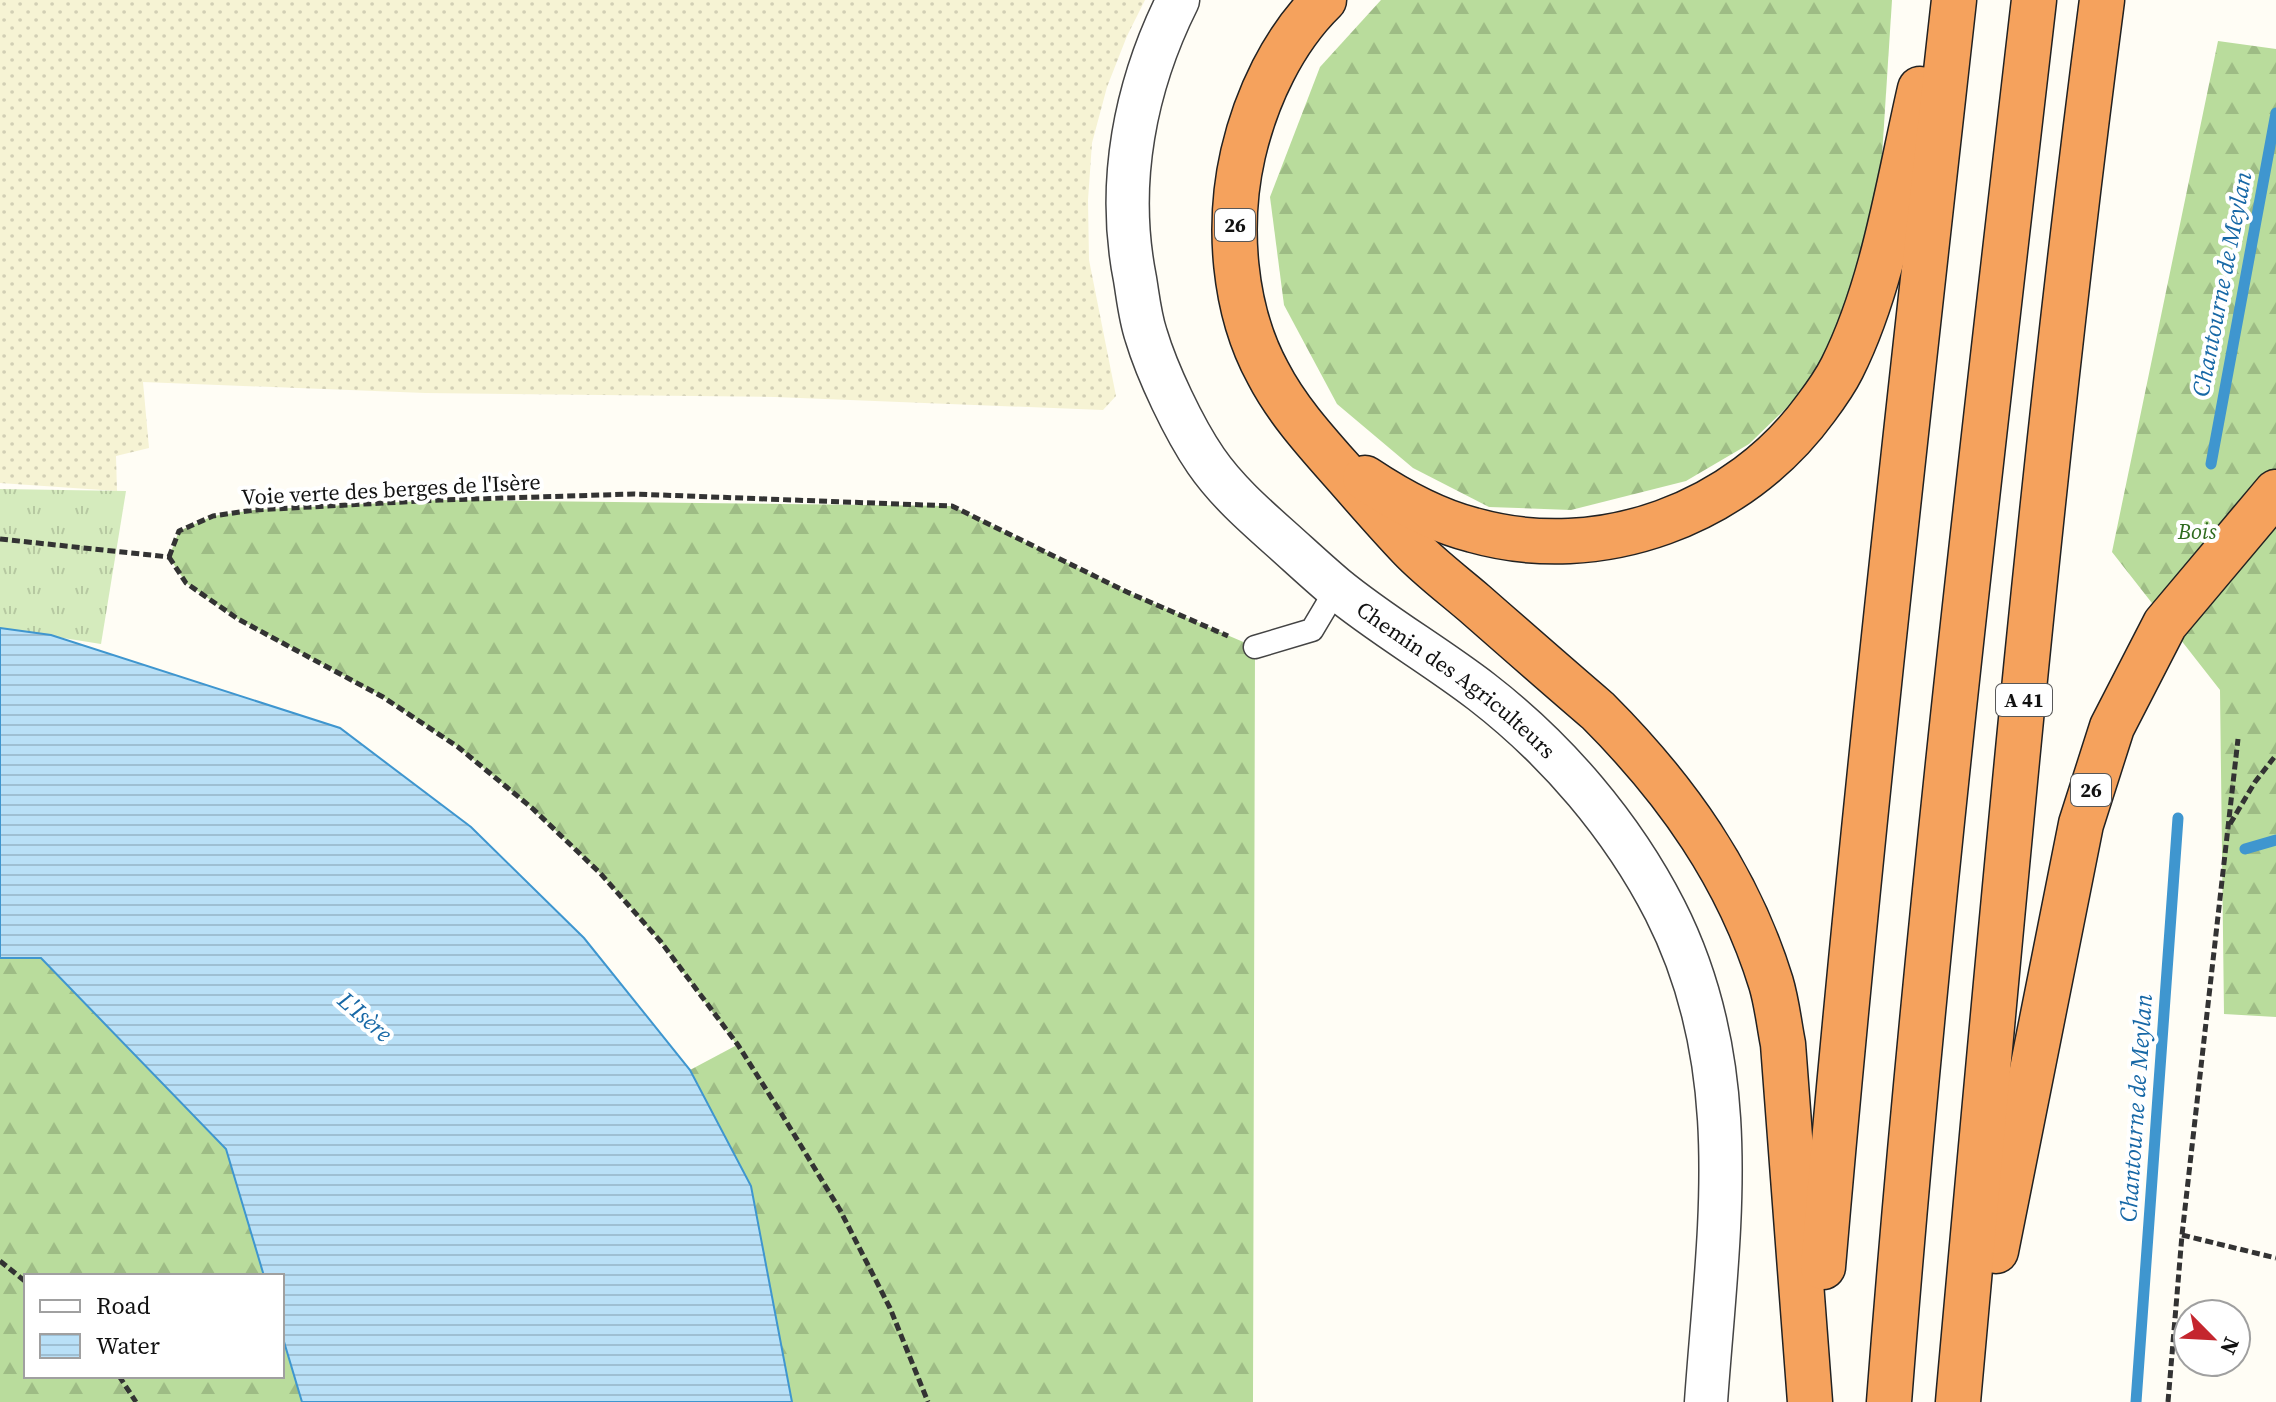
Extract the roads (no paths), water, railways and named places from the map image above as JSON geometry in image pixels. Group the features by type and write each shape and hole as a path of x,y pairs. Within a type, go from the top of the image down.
{"highway":[{"name":"26","path":"1323,450 1267,372 1252,334 1240,292 1235,253 1235,207 1247,135 1260,98 1294,36 1324,0"},
{"path":"1323,450 1372,483 1441,520 1508,538 1585,541 1630,532 1702,507 1736,487 1769,462 1795,436 1841,372 1861,328 1941,0"},
{"path":"1810,1402 1843,1025 1954,0"},
{"path":"1889,1402 1940,837 2034,0"},
{"name":"A 41","path":"1958,1402 2006,872 2061,346 2102,0"},
{"path":"1323,450 1411,548 1620,733 1672,793 1703,835 1730,881 1752,927 1772,986 1783,1044 1810,1402"},
{"name":"26","path":"1965,1402 2081,824 2098,767 2112,727 2165,624 2276,492"}],"street":[{"name":"Chemin des Agriculteurs","path":"1178,0 1143,86 1129,157 1131,260 1146,336 1179,414 1207,462 1245,507 1337,588 1482,692 1566,767 1640,864 1677,935 1701,1000 1712,1046 1720,1104 1722,1176 1706,1402"}],"lane":[{"path":"1255,647 1312,630 1337,588"}],"water":[{"name":"L'Isère","path":"0,628 51,635 340,728 471,827 584,938 690,1070 751,1186 792,1402 302,1402 284,1342 284,1274 263,1274 226,1149 41,958 0,958"}],"waterway":[{"name":"Chantourne de Meylan","path":"2211,464 2276,113"},
{"name":"Chantourne de Meylan","path":"2136,1402 2178,818"},
{"path":"2245,849 2276,840"}],"park label":[{"name":"Bois","path":"2197,531"}]}
